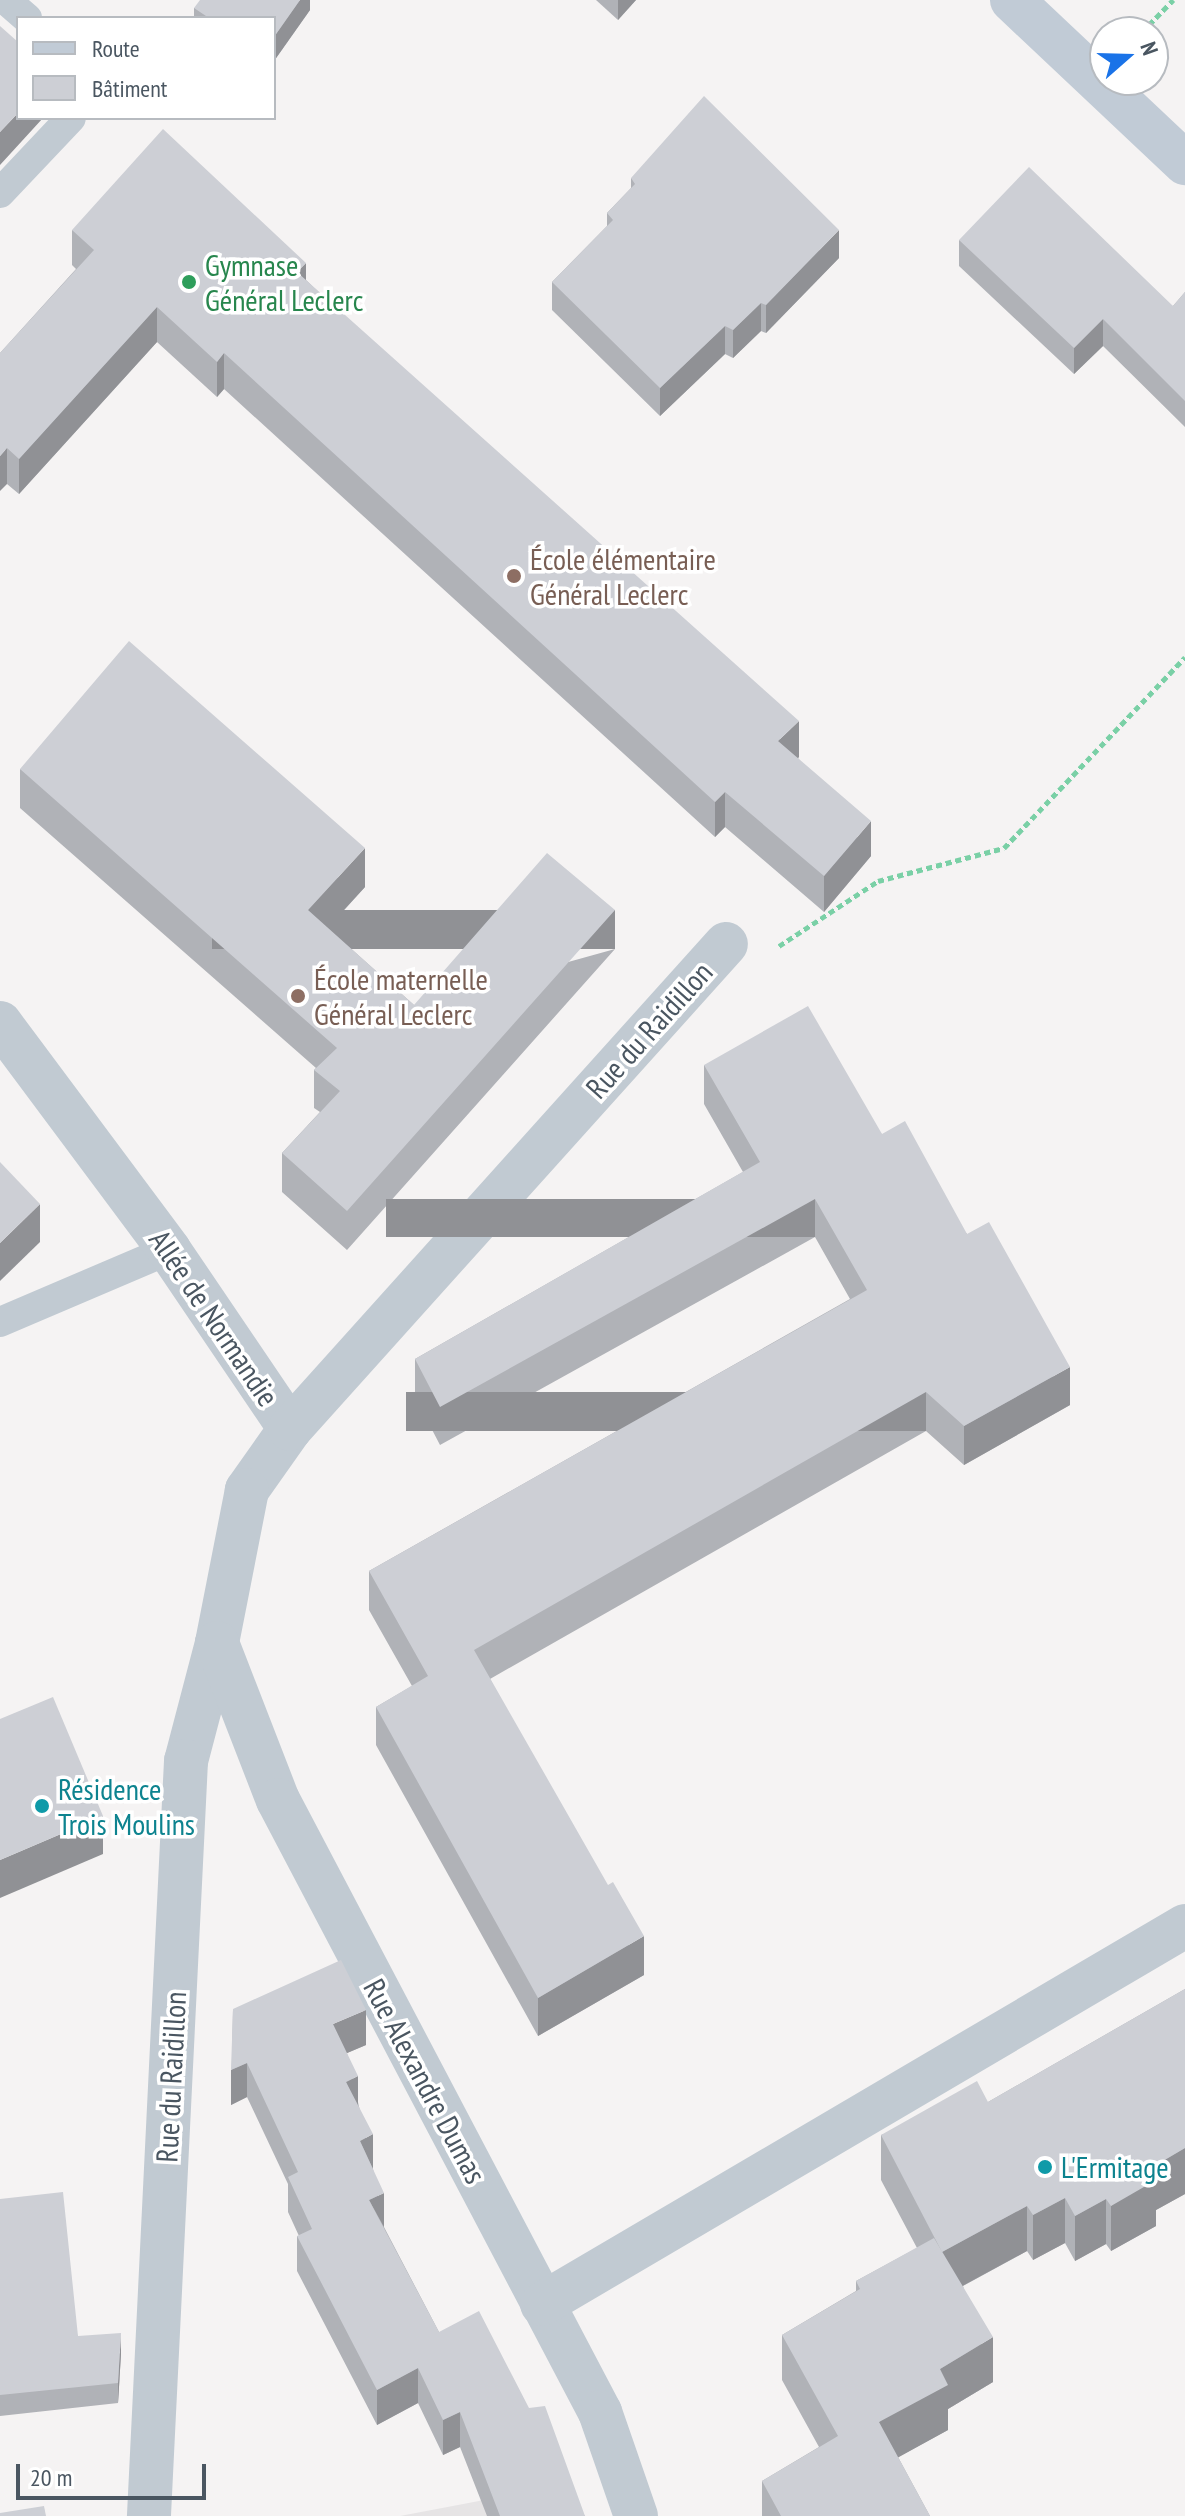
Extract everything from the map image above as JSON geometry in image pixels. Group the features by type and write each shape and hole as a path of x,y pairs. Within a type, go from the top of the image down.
{"main road":[{"path":"1012,0 1185,163"}],"street":[{"name":"Rue du Raidillon","path":"290,1429 726,944"},
{"name":"Allée de Normandie","path":"0,1023 169,1250 290,1429 247,1490 217,1643"},
{"name":"Rue du Raidillon","path":"149,2516 186,1761 217,1643"},
{"name":"Rue Alexandre Dumas","path":"217,1643 278,1800 600,2412 636,2516"},
{"path":"542,2304 1185,1926"}],"lane":[{"path":"6,0 25,16"},
{"path":"0,193 69,120"},
{"path":"0,1322 169,1250"}],"path":[{"path":"1158,16 1173,0"},
{"name":"Rue du Raidillon","path":"726,944 786,946 878,881 1004,848 1185,657"}],"shaded area":[{"path":"500,2492 573,2516 400,2516 479,2501"}],"building":[{"path":"200,0 300,0 276,34 276,16 206,16 194,8"},
{"path":"0,26 16,40 16,115 0,132"},
{"path":"704,96 839,230 766,305 761,303 733,330 725,326 660,388 552,282 613,220 607,213 635,184 631,178"},
{"path":"163,129 306,263 297,272 799,721 778,741 871,821 824,876 725,792 715,802 224,353 217,362 157,307 19,459 7,448 0,456 0,353 94,250 72,230"},
{"path":"1029,167 1173,306 1185,292 1185,401 1103,319 1074,348 959,240"},
{"name":"École maternelle Général Leclerc","path":"129,641 365,848 308,910 414,1005 547,853 615,910 347,1211 282,1153 340,1091 314,1070 337,1048 20,769"},
{"path":"808,1006 882,1134 905,1121 967,1234 989,1222 1070,1367 964,1426 926,1392 474,1650 608,1885 613,1882 644,1936 538,1998 376,1707 428,1676 369,1571 867,1290 815,1199 440,1407 415,1359 760,1162 704,1065"},
{"path":"0,1162 40,1204 0,1243"},
{"name":"Résidence Trois Moulins","path":"53,1697 103,1816 0,1860 0,1719"},
{"path":"341,1960 366,2010 333,2024 358,2076 346,2082 373,2134 360,2141 384,2193 369,2200 439,2332 479,2311 529,2408 545,2406 585,2516 500,2516 460,2412 443,2420 418,2368 377,2390 297,2236 312,2229 288,2177 298,2172 247,2063 231,2070 233,2009"},
{"name":"L'Ermitage","path":"1185,1989 1185,2148 1151,2168 1156,2180 1111,2206 1106,2199 1075,2216 1065,2198 1033,2215 1027,2206 942,2252 881,2135 977,2081 988,2102"},
{"path":"63,2192 78,2336 121,2333 118,2383 0,2395 0,2199"},
{"path":"934,2238 993,2337 940,2369 948,2385 879,2422 930,2516 781,2516 762,2481 838,2436 782,2335 860,2289 856,2281"},
{"path":"44,2506 46,2516 0,2516 0,2513"}],"place":[{"name":"Gymnase Général Leclerc","path":"189,282"},
{"name":"École élémentaire Général Leclerc","path":"514,576"},
{"name":"École maternelle Général Leclerc","path":"298,996"},
{"name":"Résidence Trois Moulins","path":"42,1806"},
{"name":"L'Ermitage","path":"1045,2167"}]}
